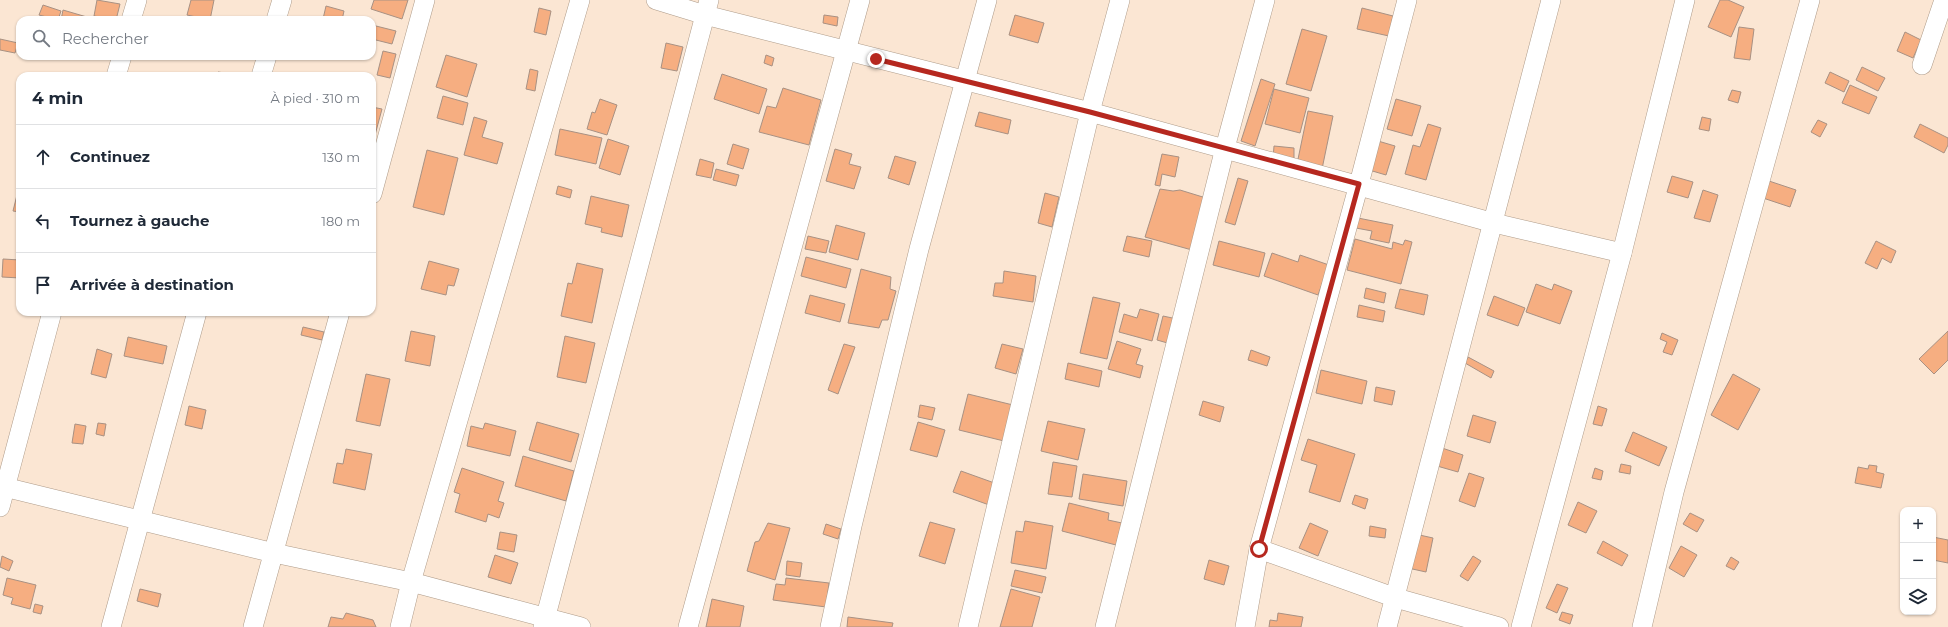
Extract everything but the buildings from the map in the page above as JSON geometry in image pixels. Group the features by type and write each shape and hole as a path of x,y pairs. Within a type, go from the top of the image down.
{"street":[{"path":"132,16 137,0"},
{"path":"277,16 282,0"},
{"path":"376,179 425,0"},
{"path":"400,627 411,582 580,0"},
{"path":"656,0 707,8 847,51 1090,112 1359,184 1494,223 1622,253"},
{"path":"688,627 860,0"},
{"path":"830,627 852,526 917,256 987,0"},
{"path":"968,627 1090,112 1120,0"},
{"path":"1105,627 1225,148 1265,0"},
{"path":"1245,627 1259,549 1359,184 1407,0"},
{"path":"1387,627 1396,598 1551,0"},
{"path":"1520,627 1622,253 1685,0"},
{"path":"1642,627 1674,492 1810,0"},
{"path":"1922,65 1944,0"},
{"path":"544,623 707,8"},
{"path":"117,72 121,60"},
{"path":"262,72 266,60"},
{"path":"0,507 2,487 51,316"},
{"path":"112,627 196,316"},
{"path":"254,627 339,316"},
{"path":"2,487 274,553 411,582 544,623 581,627"},
{"path":"1259,549 1396,598 1499,627"}],"route":[{"path":"876,59 1090,112 1359,184 1259,549"}]}
